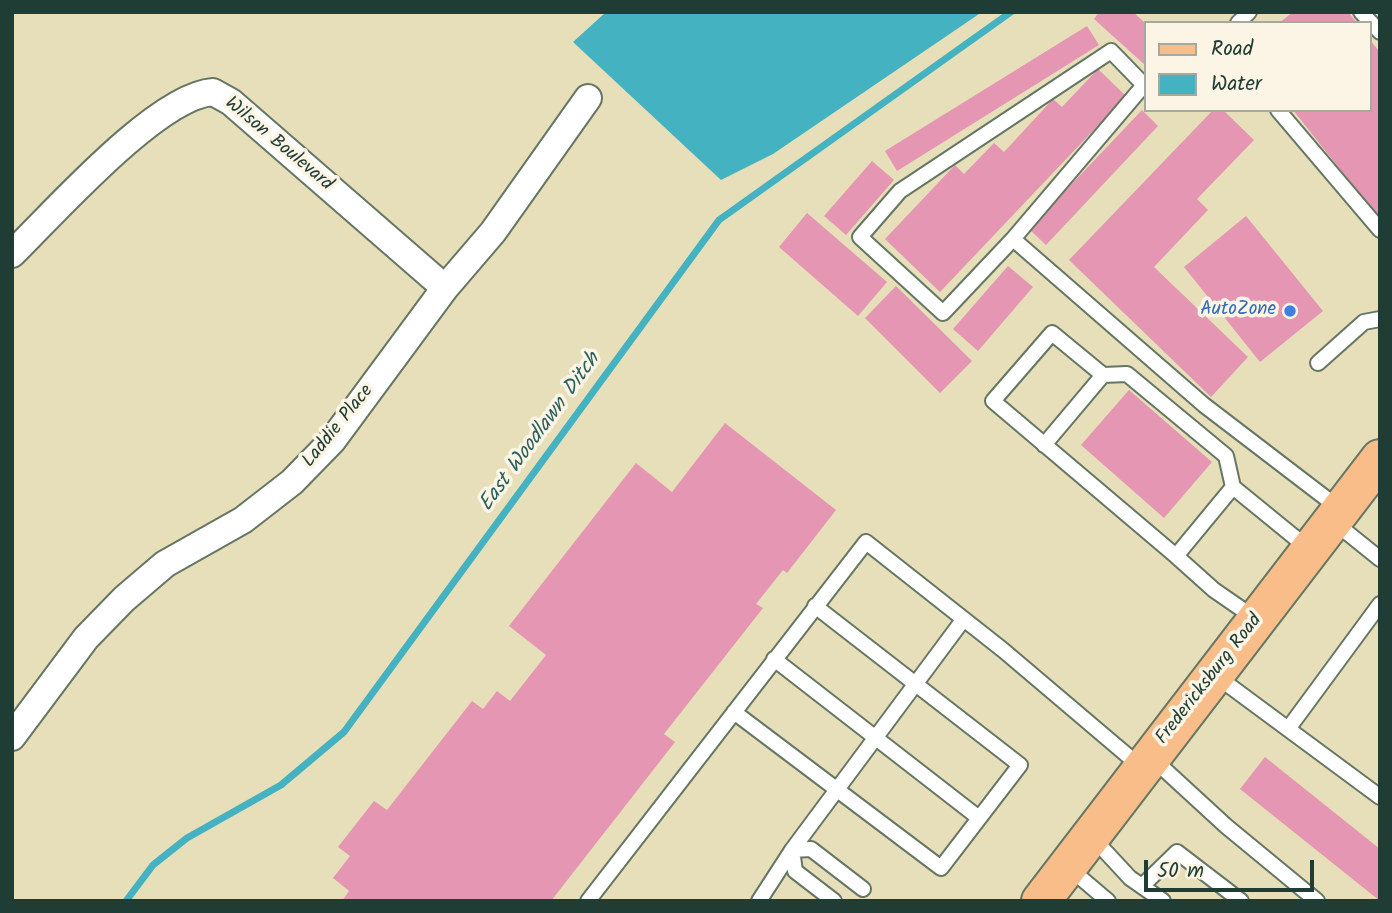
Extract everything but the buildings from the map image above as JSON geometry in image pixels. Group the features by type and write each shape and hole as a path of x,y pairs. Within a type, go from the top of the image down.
{"main road":[{"name":"Fredericksburg Road","path":"1041,901 1380,459"}],"street":[{"name":"Wilson Boulevard","path":"12,254 153,119 191,97 213,92 231,102 445,288"},
{"name":"Laddie Place","path":"12,737 86,638 124,599 165,564 243,520 292,482 324,450 445,288 493,232 588,98"}],"lane":[{"path":"1111,51 1144,85 1013,239 943,313 860,237 900,191 1111,51"},
{"path":"1280,112 1380,230"},
{"path":"1013,239 1204,405 1328,527"},
{"path":"1318,363 1364,322 1380,319"},
{"path":"1233,486 1226,456 1126,374 1103,374 1052,333 993,401 1214,590 1257,619"},
{"path":"1044,445 1103,374"},
{"path":"1233,486 1328,527 1380,559"},
{"path":"1175,556 1233,486"},
{"path":"588,901 866,542 1019,665 1147,762 1317,901"},
{"path":"1288,729 1380,604"},
{"path":"734,712 942,868 1020,765 815,606"},
{"path":"759,901 836,789 963,620"},
{"path":"774,659 979,818"},
{"path":"1214,674 1380,797"},
{"path":"1091,836 1130,878 1163,901"},
{"path":"792,850 811,849 863,889"},
{"path":"792,850 795,871 834,901"},
{"path":"1142,886 1177,852 1241,901"},
{"path":"1067,866 1108,901"}],"water":[{"path":"606,12 982,12 773,154 721,180 573,42"}],"waterway":[{"name":"East Woodlawn Ditch","path":"126,901 153,865 187,838 281,785 344,732 719,220 1011,12"}],"place":[{"name":"AutoZone","path":"1290,311"}]}
